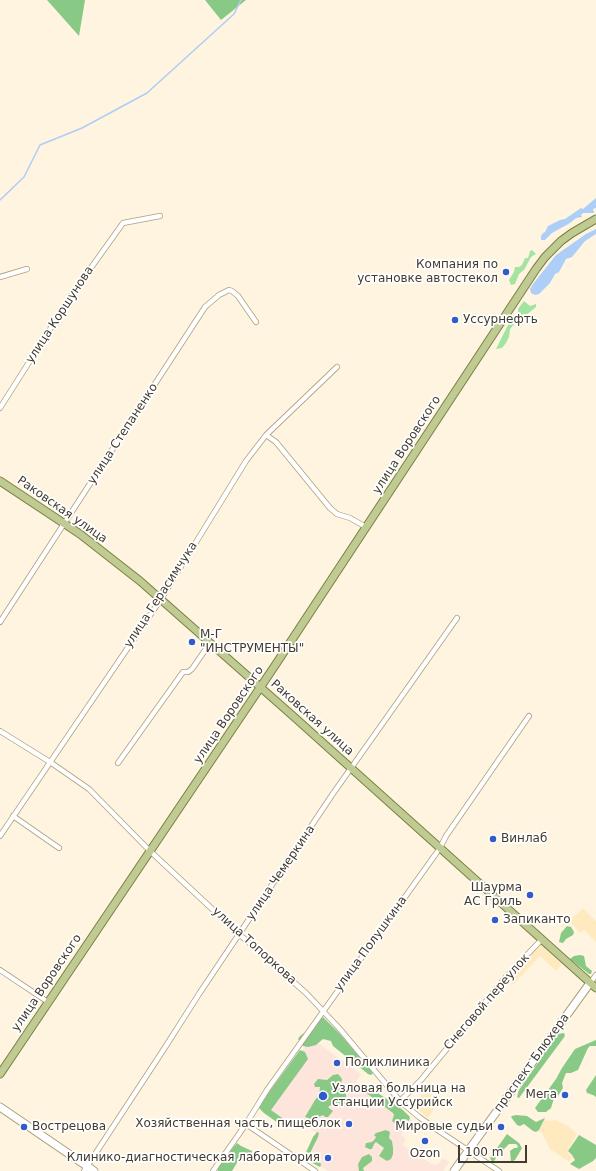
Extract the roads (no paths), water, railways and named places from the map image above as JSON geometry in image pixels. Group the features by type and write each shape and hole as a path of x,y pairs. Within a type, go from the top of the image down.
{"main road":[{"name":"улица Воровского","path":"0,1074 260,687 536,269 552,250 572,232 596,219"},
{"name":"Раковская улица","path":"0,481 64,523 112,558 161,599 596,988"},
{"name":"проспект Блюхера","path":"454,1171 590,982"},
{"path":"0,1107 86,1169 94,1171"}],"street":[{"name":"улица Коршунова","path":"0,408 73,293 123,223 160,216"},
{"path":"0,277 27,269"},
{"name":"улица Степаненко","path":"0,622 205,307 219,295 229,290 238,296 256,322"},
{"name":"улица Герасимчука","path":"0,836 161,599 246,461 266,435 338,367"},
{"path":"266,435 276,442 337,514 350,518 366,527"},
{"name":"улица Чемеркина","path":"86,1169 199,994 332,795 352,769 457,618"},
{"path":"118,763 183,672 188,672 192,669 210,643"},
{"name":"улица Полушкина","path":"213,1171 323,1010 440,848 446,836 529,716"},
{"name":"улица Топоркова","path":"0,731 50,762 89,789 150,851 323,1010 400,1101 419,1117 499,1171"},
{"path":"13,816 60,848"},
{"name":"Снеговой переулок","path":"400,1101 421,1080 506,977 542,939"},
{"path":"0,970 48,1002"},
{"name":"проспект Блюхера","path":"590,982 596,975"},
{"path":"246,1124 315,1171"}],"water":[{"path":"596,198 596,209 593,209 594,213 583,213 581,215 582,217 576,218 552,233 545,240 541,240 541,236 548,226 565,219 581,208 583,209"},
{"path":"596,229 596,234 585,241 572,257 566,259 559,272 555,274 550,283 539,294 535,295 531,293 530,289 533,284 556,255 586,234"}],"waterway":[{"path":"0,200 24,177 40,145 82,128 147,93 234,14 241,0"}],"place":[{"name":"Компания по установке автостекол","path":"506,272"},
{"name":"Уссурнефть","path":"455,320"},
{"name":"М-Г \"ИНСТРУМЕНТЫ\"","path":"192,642"},
{"name":"Винлаб","path":"493,839"},
{"name":"Шаурма АС Гриль","path":"530,895"},
{"name":"Запиканто","path":"495,920"},
{"name":"Поликлиника","path":"337,1063"},
{"name":"Мега","path":"565,1095"},
{"name":"Узловая больница на станции Уссурийск","path":"323,1096"},
{"name":"Хозяйственная часть, пищеблок","path":"349,1124"},
{"name":"Вострецова","path":"24,1127"},
{"name":"Мировые судьи","path":"501,1127"},
{"name":"Ozon","path":"425,1141"},
{"name":"Клинико-диагностическая лаборатория","path":"328,1158"}]}
